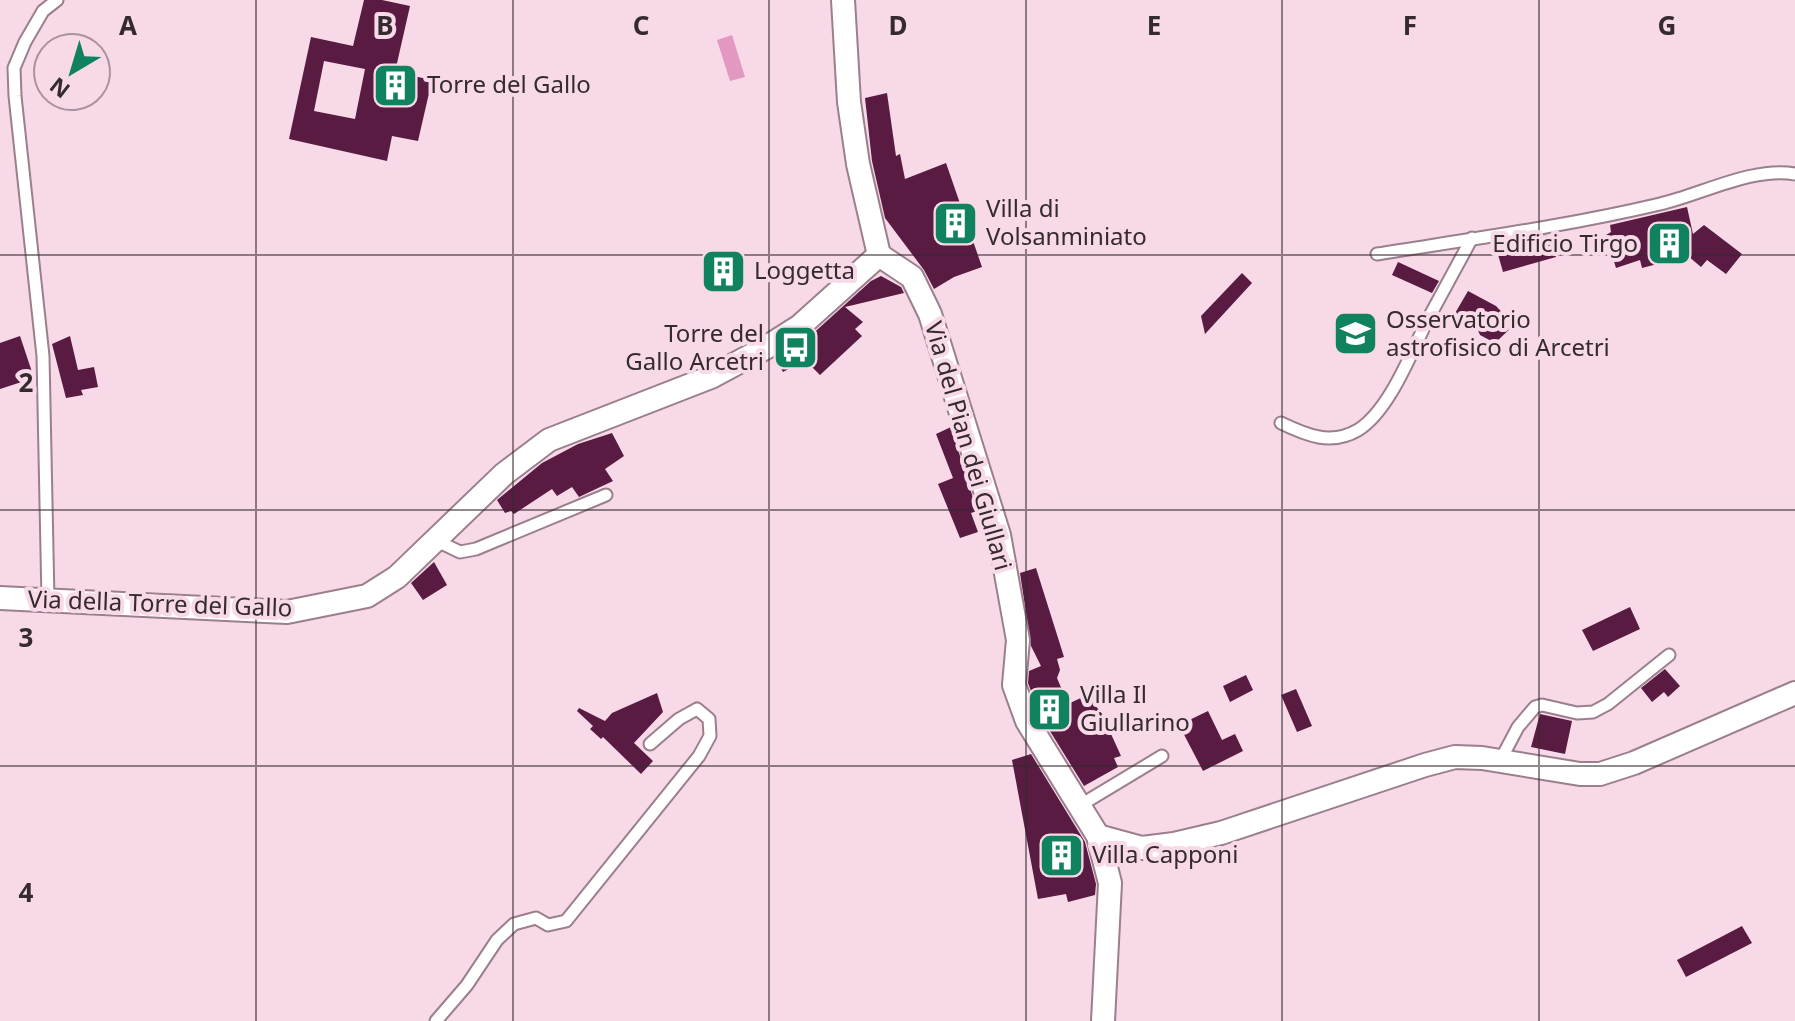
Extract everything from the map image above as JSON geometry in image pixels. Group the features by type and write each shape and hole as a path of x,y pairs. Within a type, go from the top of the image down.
{"street":[{"path":"843,0 849,102 858,164 879,255"},
{"name":"Via della Torre del Gallo","path":"0,598 287,612 367,596 397,577 504,474 549,440 711,377 767,347 800,326 879,255"},
{"name":"Via del Pian dei Giullari","path":"879,255 912,277 930,314 999,535 1018,640 1014,685 1027,721 1098,836 1110,883 1103,1021"},
{"path":"1098,836 1142,848 1174,844 1221,833 1455,757 1600,774 1634,763 1795,693"}],"lane":[{"path":"48,600 43,356 14,68 43,11 57,0"},
{"path":"1377,254 1660,204 1759,174 1795,174"},
{"path":"1281,423 1322,439 1357,431 1371,419 1390,393 1472,238"},
{"path":"435,540 460,552 476,549 606,495"},
{"path":"1500,761 1518,727 1535,707 1542,705 1577,713 1593,712 1608,704 1669,655"},
{"path":"436,1021 467,985 497,940 514,924 536,918 548,925 566,921 699,756 710,736 711,725 703,712 697,709 679,719 650,744"},
{"path":"1079,806 1162,756"}],"shaded area":[{"path":"732,35 745,77 730,81 717,40"}],"building":[{"name":"Torre del Gallo","path":"364,0 410,6 395,72 432,80 418,141 392,136 387,161 289,139 311,37 353,46","holes":["324,61 365,69 355,119 314,111"]},
{"name":"Villa di Volsanminiato","path":"887,93 896,156 900,154 905,179 946,163 982,267 954,277 934,289 924,270 885,218 872,161 865,98"},
{"name":"Edificio Tirgo","path":"1687,207 1693,234 1704,225 1742,254 1726,274 1707,260 1701,267 1688,256 1642,268 1640,260 1616,268 1606,235 1611,232 1610,225"},
{"path":"1549,235 1556,257 1503,272 1495,244"},
{"name":"Loggetta","path":"720,254 739,264 726,287 708,277"},
{"path":"1398,262 1439,281 1432,293 1392,275"},
{"path":"1242,273 1252,283 1205,334 1201,316"},
{"path":"881,276 901,287 904,293 845,307 863,322 855,329 862,336 820,375 805,360 783,372 776,358 797,348 871,281"},
{"path":"1468,291 1496,306 1514,325 1495,343 1454,315"},
{"path":"20,336 34,378 0,389 0,343"},
{"path":"70,336 78,370 94,367 98,387 81,390 83,395 66,398 52,344"},
{"path":"951,427 977,511 971,513 978,532 960,538 938,484 953,478 936,434"},
{"path":"612,433 624,456 605,469 613,481 579,497 572,487 557,496 552,489 514,514 511,511 505,513 497,500 542,463 578,444"},
{"path":"434,562 447,585 423,600 411,583"},
{"path":"1036,568 1064,657 1057,659 1060,670 1057,678 1068,704 1087,695 1102,714 1121,756 1114,758 1118,767 1084,786 1040,715 1028,683 1029,671 1041,666 1031,646 1020,573"},
{"path":"1630,607 1640,629 1593,651 1582,630"},
{"path":"1665,669 1680,686 1668,697 1664,692 1652,702 1641,688"},
{"path":"1246,675 1253,690 1230,702 1223,686"},
{"path":"1296,689 1312,726 1297,732 1281,695"},
{"path":"657,693 663,712 634,743 653,761 641,774 603,737 601,739 590,729 593,726 577,711 579,708 605,721 612,713"},
{"path":"1208,711 1222,740 1235,734 1243,751 1203,771 1179,725"},
{"path":"1540,714 1572,721 1565,754 1531,747"},
{"name":"Villa Capponi","path":"1031,754 1085,842 1096,884 1095,895 1068,902 1066,894 1038,899 1012,760"},
{"path":"1742,926 1752,943 1686,977 1677,960"}],"place":[{"name":"Torre del Gallo","path":"396,85"},
{"name":"Villa di Volsanminiato","path":"955,223"},
{"name":"Edificio Tirgo","path":"1669,244"},
{"name":"Loggetta","path":"723,271"},
{"name":"Osservatorio astrofisico di Arcetri","path":"1355,334"},
{"name":"Torre del Gallo Arcetri","path":"795,348"},
{"name":"Villa Il Giullarino","path":"1049,709"},
{"name":"Villa Capponi","path":"1061,855"}]}
